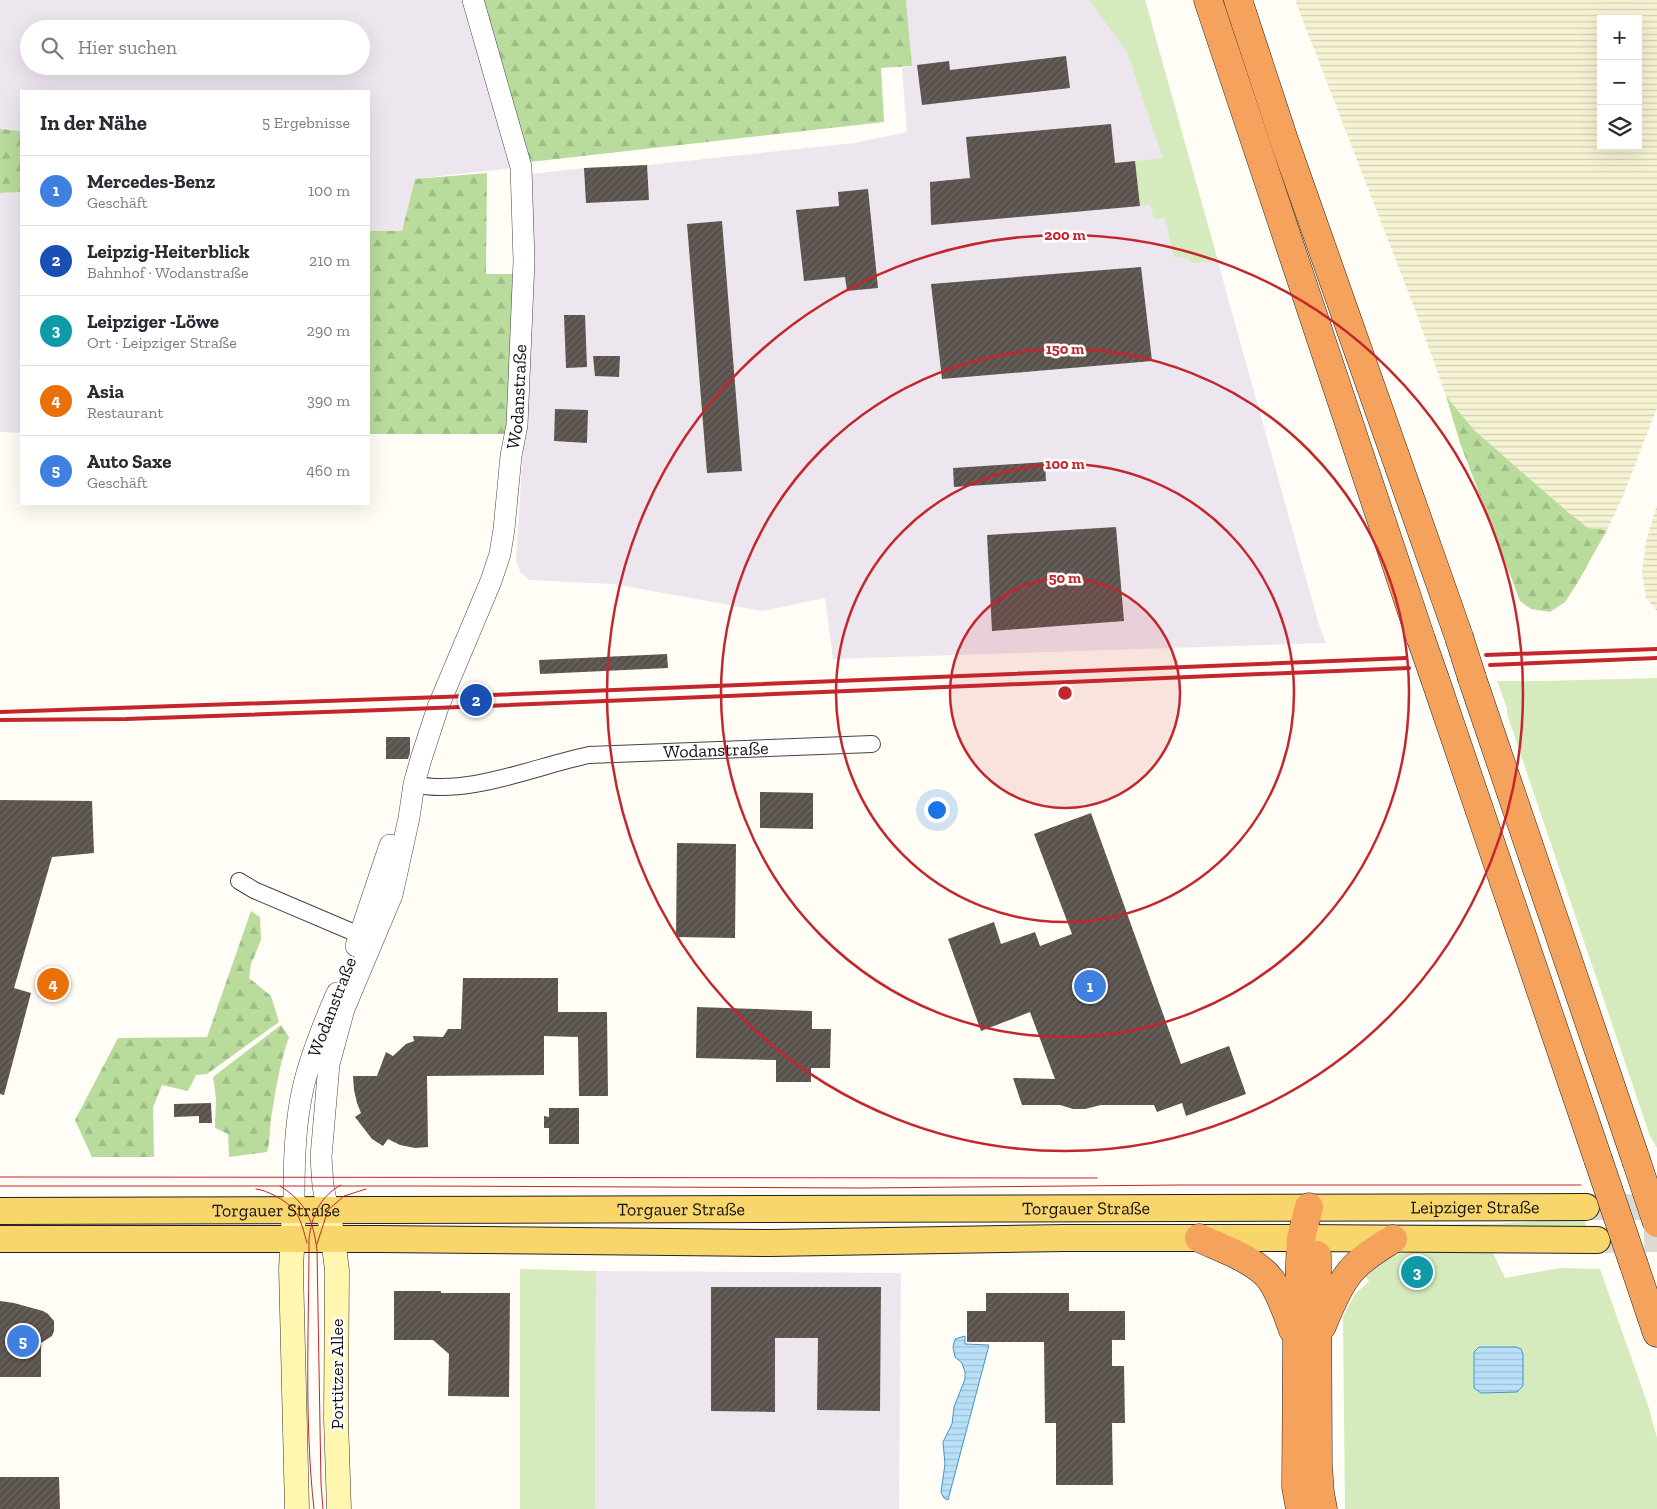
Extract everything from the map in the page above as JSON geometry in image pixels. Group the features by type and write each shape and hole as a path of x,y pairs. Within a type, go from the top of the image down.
{"highway":[{"path":"1208,0 1435,680 1657,1333"},
{"path":"1238,0 1291,159 1459,637 1657,1223"},
{"path":"1300,1509 1296,1487 1307,1336 1309,1207"},
{"path":"1199,1238 1250,1263 1270,1279 1282,1302 1307,1336 1320,1493 1323,1509"},
{"path":"1307,1336 1350,1271 1378,1247 1393,1238"}],"main road":[{"name":"Leipziger Straße","path":"1364,1208 1586,1207"},
{"name":"Torgauer Straße","path":"0,1211 1364,1208"},
{"name":"Wodanstraße","path":"293,1239 294,1210"},
{"name":"Wodanstraße","path":"328,1210 333,1239"},
{"name":"Torgauer Straße","path":"0,1239 333,1239 770,1243 988,1238 1597,1240"},
{"path":"293,1239 291,1269 297,1509"},
{"name":"Portitzer Allee","path":"333,1239 337,1270 336,1419 339,1509"}],"street":[{"name":"Wodanstraße","path":"328,1210 323,1186 322,1157 329,1064 400,816 414,784 438,707 491,581 500,554 511,456 517,425 524,261 521,167 473,0"},
{"name":"Wodanstraße","path":"414,784 428,788 457,787 490,781 564,760 589,755 872,744"},
{"path":"239,881 254,890 366,938"},
{"name":"Wodanstraße","path":"294,1210 294,1156 301,1098 308,1069 329,1010 366,938"}],"shaded area":[{"path":"0,0 473,0 521,167 415,179 402,231 370,231 370,90 20,90 20,131 0,129"},
{"path":"906,0 1145,0 1319,625 1326,643 833,659 825,598 762,611 613,584 529,580 521,573 516,561 526,401 531,174 584,168 647,165 855,143 907,132 902,68 912,66"},
{"path":"1295,0 1657,0 1657,408 1623,496 1607,530 1588,528 1569,513 1475,431 1446,396 1414,307"},
{"path":"20,192 20,433 0,432 0,193"},
{"path":"1657,505 1657,611 1646,598 1642,572 1646,541"},
{"path":"596,1271 901,1273 899,1509 595,1509"}],"green space":[{"path":"475,0 906,0 912,66 881,68 884,122 530,162"},
{"path":"1089,0 1145,0 1218,261 1192,263 1187,258 1174,257 1165,218 1154,219 1150,204 1140,206 1135,161 1163,158 1127,52"},
{"path":"0,129 20,131 20,192 0,193"},
{"path":"487,173 486,274 513,274 507,434 370,434 370,231 402,231 415,179"},
{"path":"1446,396 1475,431 1569,513 1588,528 1607,530 1565,602 1550,612 1531,609 1520,601 1460,443"},
{"path":"1657,678 1657,1148 1650,1136 1497,681"},
{"path":"251,911 260,917 261,940 251,964 249,978 271,996 279,1022 207,1074 196,1075 188,1091 162,1085 153,1107 154,1157 92,1157 75,1120 118,1038 207,1037"},
{"path":"281,1025 289,1037 277,1085 267,1152 229,1157 228,1134 215,1128 216,1098 213,1077"},
{"path":"1585,1218 1586,1228 1340,1225 1494,1224"},
{"path":"1423,1250 1490,1250 1505,1278 1560,1268 1600,1269 1648,1405 1657,1438 1657,1509 1345,1509 1343,1316 1355,1294 1369,1281 1362,1272 1394,1255"},
{"path":"520,1269 596,1271 595,1509 520,1509"}],"water":[{"path":"965,1336 965,1344 989,1345 948,1500 944,1498 941,1492 945,1464 943,1442 952,1424 954,1407 965,1379 962,1363 955,1357 953,1347 955,1339"},
{"path":"1479,1347 1516,1347 1521,1349 1523,1354 1523,1386 1517,1392 1481,1393 1474,1388 1474,1352"}],"building":[{"path":"1066,56 1070,88 922,105 917,65 949,61 950,70"},
{"path":"1111,124 1115,163 1135,161 1140,206 931,225 930,182 970,178 966,137"},
{"path":"647,165 649,200 586,203 584,168"},
{"path":"868,189 878,288 847,291 845,277 804,281 796,210 839,206 838,192"},
{"path":"722,221 742,471 707,473 687,224"},
{"path":"1141,267 1152,361 942,379 931,284"},
{"path":"564,315 585,315 587,367 566,368"},
{"path":"593,356 620,356 619,377 595,376"},
{"path":"555,409 588,410 587,443 554,441"},
{"path":"1045,462 1046,481 954,487 953,468"},
{"path":"1116,527 1124,621 992,631 987,535"},
{"path":"667,654 668,668 540,674 539,660"},
{"path":"386,737 410,737 408,759 386,759"},
{"path":"760,792 813,793 813,829 760,828"},
{"path":"0,800 92,801 94,853 52,857 14,988 31,993 4,1095 0,1094"},
{"path":"1091,813 1181,1064 1229,1046 1246,1094 1186,1116 1182,1103 1157,1112 1154,1105 1101,1105 1085,1109 1073,1109 1060,1105 1022,1105 1013,1078 1055,1079 1030,1012 981,1031 948,939 994,922 1001,944 1035,932 1040,946 1072,934 1034,834"},
{"path":"677,843 736,844 735,938 676,937"},
{"path":"463,978 558,978 558,1012 607,1012 608,1096 579,1096 578,1037 544,1036 544,1075 427,1076 428,1147 415,1148 400,1145 388,1139 383,1146 372,1139 355,1117 361,1113 354,1090 353,1076 377,1076 386,1052 393,1056 406,1044 414,1041 413,1036 443,1037 448,1029 461,1029"},
{"path":"697,1007 812,1011 812,1029 831,1029 830,1068 811,1068 811,1082 776,1082 776,1060 696,1058"},
{"path":"211,1103 212,1123 199,1123 199,1116 174,1117 174,1104"},
{"path":"549,1108 579,1108 579,1144 549,1144 549,1128 544,1128 544,1116 549,1117"},
{"path":"711,1287 881,1287 880,1411 817,1410 818,1338 775,1338 775,1412 711,1411"},
{"path":"394,1291 510,1293 509,1397 448,1396 449,1354 433,1340 394,1340"},
{"path":"986,1293 1069,1293 1069,1311 1125,1311 1125,1340 1112,1340 1112,1366 1124,1366 1125,1423 1112,1423 1113,1485 1056,1485 1056,1423 1045,1423 1044,1342 967,1342 967,1311 986,1311"},
{"path":"0,1301 43,1311 54,1321 52,1336 41,1343 41,1377 0,1377"},
{"path":"0,1477 59,1477 60,1509 0,1509"}],"tunnel":[{"path":"1586,1207 1657,1207"},
{"path":"1605,1240 1657,1239"}],"tram line":[{"path":"0,1177 1097,1178"},
{"path":"314,1509 308,1408 309,1239 312,1223 322,1201 341,1185"},
{"path":"0,1186 861,1188 1178,1185 1581,1185"},
{"path":"280,1186 289,1192 307,1213 317,1250 323,1509"},
{"path":"256,1189 271,1194 291,1207 299,1217 307,1243"},
{"path":"317,1244 328,1210 344,1196 366,1189"}],"railway":[{"path":"1486,655 1657,649"},
{"path":"0,712 442,697 1406,658"},
{"path":"1490,665 1657,658"},
{"path":"0,720 126,719 410,709 1409,668"}],"place":[{"name":"Leipzig-Heiterblick","path":"476,700"},
{"name":"Asia","path":"53,984"},
{"name":"Mercedes-Benz","path":"1090,986"},
{"name":"Leipziger -Löwe","path":"1417,1272"},
{"name":"Auto Saxe","path":"23,1341"}]}
